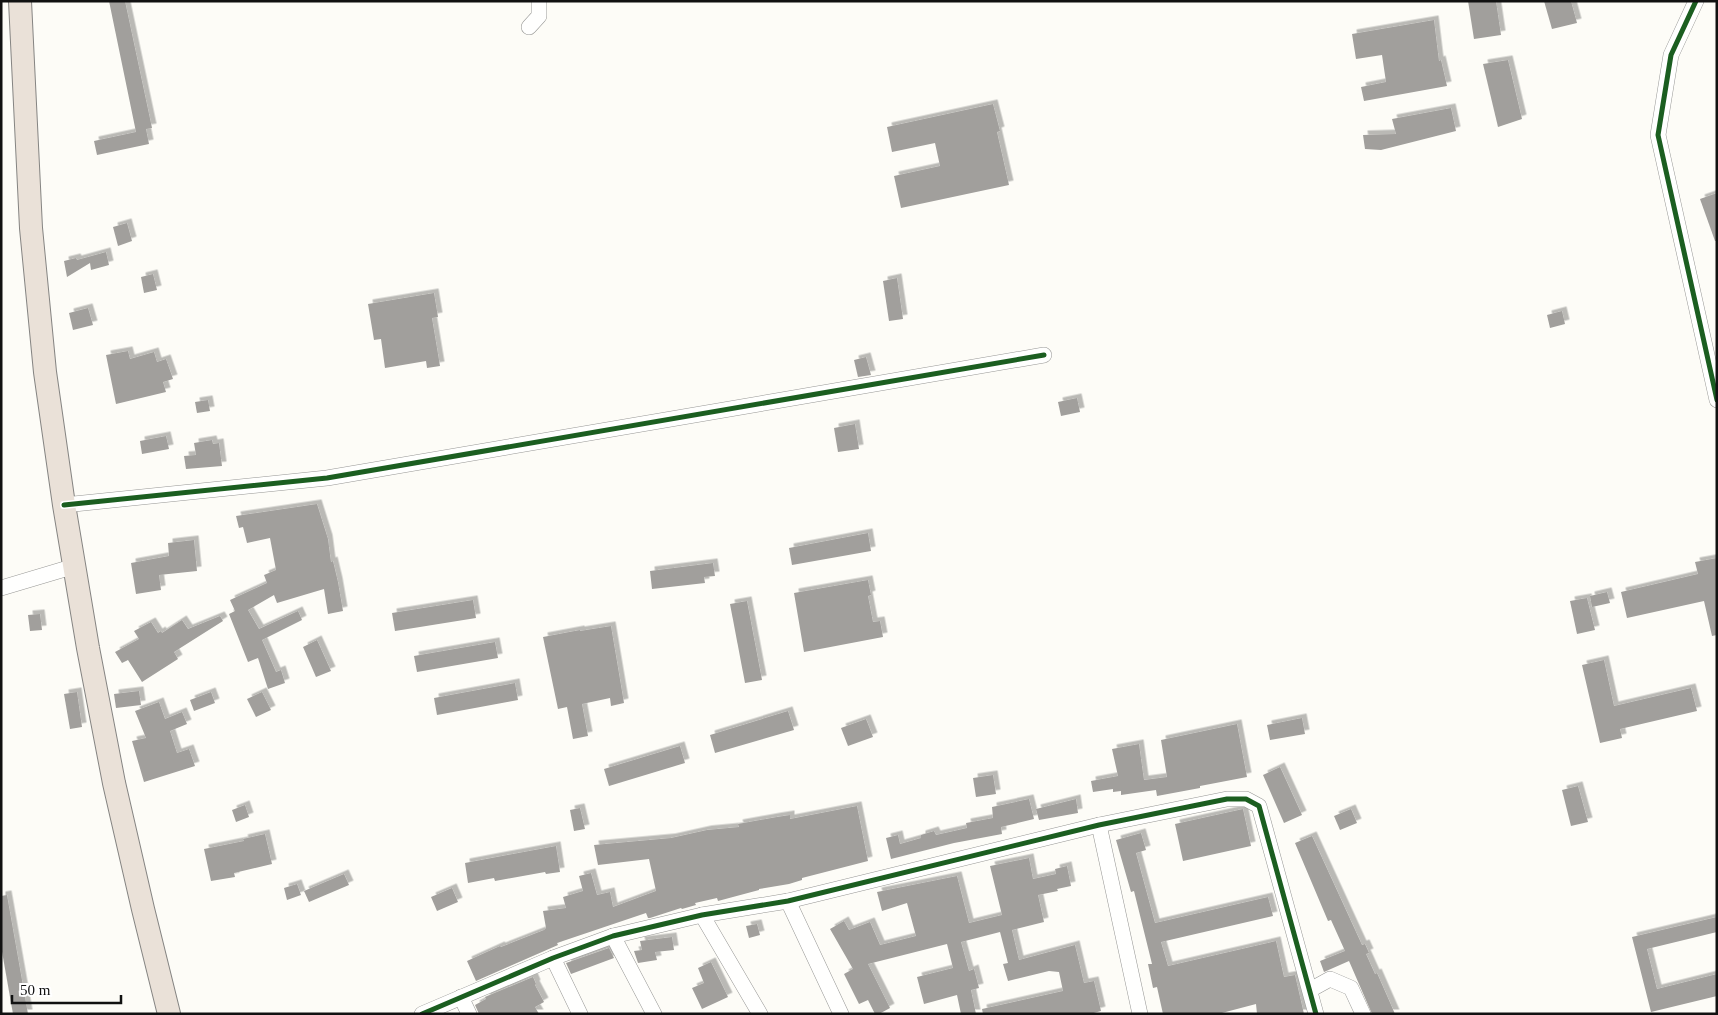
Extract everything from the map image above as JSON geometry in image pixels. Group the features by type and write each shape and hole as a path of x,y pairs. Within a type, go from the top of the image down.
{"highway":[{"path":"20,1 31,228 45,372 64,505 88,648 114,783 169,1014"}],"street":[{"path":"529,27 539,16 539,1"},
{"path":"1696,1 1671,55 1658,135 1717,400"},
{"path":"64,505 328,478 1044,355"},
{"path":"1,588 75,566"},
{"path":"422,1014 553,958 613,936 702,915 788,901 1099,825 1246,798 1259,806 1316,1014"},
{"path":"1099,825 1140,1014"},
{"path":"788,901 841,1014"},
{"path":"702,915 760,1014"},
{"path":"613,936 654,1014"},
{"path":"553,958 580,1014"},
{"path":"1310,990 1330,979 1351,988 1364,1014"},
{"path":"461,997 469,1014"}],"building":[{"path":"109,1 125,1 152,128 146,129 149,144 97,155 94,141 136,132"},
{"path":"1468,1 1496,1 1501,35 1474,39"},
{"path":"1544,1 1571,1 1577,23 1552,29"},
{"path":"1434,20 1439,61 1441,60 1447,86 1364,101 1361,87 1386,82 1382,55 1356,59 1352,34"},
{"path":"1508,60 1522,119 1498,127 1483,64"},
{"path":"993,104 1000,131 997,132 1009,185 901,208 894,176 940,166 935,143 892,152 887,127"},
{"path":"1451,108 1456,131 1381,150 1365,149 1363,135 1396,134 1392,119"},
{"path":"1717,193 1717,241 1715,241 1700,199"},
{"path":"127,223 132,241 118,246 113,227"},
{"path":"106,252 109,265 91,270 90,263 67,277 64,261 76,258 77,260"},
{"path":"153,274 157,290 144,293 141,277"},
{"path":"897,278 903,319 889,321 883,281"},
{"path":"434,293 438,317 432,318 440,366 427,368 426,361 385,368 381,339 374,340 368,304"},
{"path":"88,308 93,325 73,330 69,313"},
{"path":"1562,311 1565,324 1550,328 1547,315"},
{"path":"128,351 130,359 154,352 157,362 166,359 173,379 163,382 166,392 116,404 106,355"},
{"path":"866,357 871,375 858,377 854,360"},
{"path":"1077,398 1080,412 1061,416 1058,402"},
{"path":"208,400 210,411 197,413 195,402"},
{"path":"855,424 859,449 838,452 834,428"},
{"path":"166,436 169,449 142,454 140,441"},
{"path":"212,440 213,444 219,443 222,466 186,469 184,456 196,455 194,443"},
{"path":"317,504 328,539 331,562 333,561 343,611 328,614 324,589 277,603 274,595 248,610 259,629 298,611 302,620 262,640 276,672 281,670 285,683 268,689 258,658 248,662 229,614 235,611 230,600 267,583 264,575 276,570 270,538 247,543 243,527 239,528 236,516"},
{"path":"868,533 871,551 792,565 789,548"},
{"path":"194,540 197,571 159,575 161,590 136,594 131,563 169,556 168,543"},
{"path":"1717,558 1717,635 1712,636 1704,601 1627,618 1621,592 1698,574 1695,562"},
{"path":"713,563 715,576 704,577 705,583 652,589 650,571"},
{"path":"868,580 871,595 868,596 873,622 880,621 883,637 804,652 794,593"},
{"path":"1607,592 1610,603 1592,607 1590,596"},
{"path":"1587,598 1595,630 1577,634 1570,601"},
{"path":"473,600 476,618 395,631 392,613"},
{"path":"747,601 762,680 745,683 730,604"},
{"path":"40,614 42,630 30,631 28,615"},
{"path":"220,616 223,621 174,652 178,659 142,682 128,660 122,663 115,652 139,639 134,631 151,622 158,633 161,631 162,633 182,620 188,629"},
{"path":"611,626 624,703 611,706 610,698 582,704 588,736 573,739 567,707 558,709 543,637"},
{"path":"317,640 331,671 316,677 303,647"},
{"path":"495,642 498,658 417,672 414,656"},
{"path":"1604,660 1614,706 1691,688 1697,711 1620,729 1622,738 1600,743 1582,665"},
{"path":"515,683 518,700 437,715 434,698"},
{"path":"139,691 141,705 116,708 114,694"},
{"path":"77,692 82,727 70,729 64,694"},
{"path":"211,692 215,703 194,711 190,700"},
{"path":"262,692 271,710 256,717 247,699"},
{"path":"159,702 165,719 182,712 187,724 170,731 177,753 189,749 195,766 144,782 132,741 146,738 135,711"},
{"path":"788,711 794,730 715,753 710,735"},
{"path":"1302,718 1305,734 1270,740 1267,725"},
{"path":"866,719 873,737 848,746 841,728"},
{"path":"1237,724 1247,777 1157,796 1156,790 1121,795 1121,791 1113,792 1113,789 1093,792 1091,781 1118,776 1112,749 1139,744 1144,780 1167,777 1161,740"},
{"path":"680,746 685,763 609,786 604,769"},
{"path":"1280,767 1302,815 1284,823 1263,775"},
{"path":"993,775 996,794 976,797 973,778"},
{"path":"1578,786 1588,822 1571,826 1562,790"},
{"path":"1029,799 1034,819 1001,827 1002,834 954,843 891,859 886,838 898,835 900,844 921,838 921,835 934,831 936,835 967,828 966,823 993,818 992,807"},
{"path":"1076,799 1078,813 1039,820 1036,809"},
{"path":"245,805 249,817 236,822 232,810"},
{"path":"857,806 868,861 802,878 802,880 789,884 759,889 718,901 717,898 695,903 696,905 650,918 648,918 646,913 557,943 558,945 476,981 467,961 500,946 544,930 546,928 543,911 566,908 563,897 583,891 579,876 591,873 597,895 610,892 613,907 656,891 649,859 598,865 594,845 671,838 707,830 739,827 738,824 777,817 790,815 790,819"},
{"path":"580,808 585,829 574,831 570,810"},
{"path":"1243,809 1251,846 1183,861 1175,824"},
{"path":"1351,809 1357,823 1340,830 1334,816"},
{"path":"1141,833 1146,850 1136,853 1155,923 1268,897 1273,916 1161,942 1168,966 1276,941 1284,977 1295,975 1304,1014 1257,1014 1256,1004 1218,1014 1163,1014 1157,987 1153,988 1148,964 1152,964 1134,891 1131,892 1116,840"},
{"path":"265,834 272,864 234,873 235,877 211,881 204,849 244,841 243,839"},
{"path":"1312,836 1362,945 1365,944 1369,953 1366,954 1375,974 1377,973 1395,1014 1372,1014 1349,961 1324,972 1320,961 1345,951 1331,920 1328,921 1295,843"},
{"path":"556,846 560,872 546,874 545,872 495,881 494,878 468,883 465,863"},
{"path":"1029,858 1033,879 1056,874 1055,869 1067,866 1071,886 1038,895 1044,922 1012,930 1019,960 1075,945 1084,983 1094,981 1101,1011 1090,1014 983,1014 982,1009 1063,991 1059,972 1049,971 1008,981 1003,964 1008,963 1000,932 961,942 969,971 974,969 979,988 971,990 976,1014 961,1014 957,995 924,1004 917,977 953,968 947,944 868,964 890,1008 875,1014 868,1000 859,1004 844,974 853,969 830,929 844,921 849,930 870,922 880,945 916,936 907,903 882,911 877,892 957,876 969,923 1002,915 990,866"},
{"path":"344,874 349,885 309,902 304,891"},
{"path":"297,884 301,895 287,900 284,888"},
{"path":"452,888 458,902 437,911 431,897"},
{"path":"7,895 28,1014 13,1014 1,946 1,896"},
{"path":"1717,917 1717,932 1647,949 1657,989 1717,974 1717,996 1651,1012 1632,937"},
{"path":"757,924 760,935 749,938 746,926"},
{"path":"672,937 674,950 655,952 657,960 638,963 634,951 642,950 640,941"},
{"path":"609,948 614,958 571,974 566,963"},
{"path":"711,962 728,997 702,1009 692,988 704,983 698,968"},
{"path":"533,977 544,1002 535,1007 539,1014 479,1014 475,1005 486,999 485,997"}],"cycle path":[{"path":"1696,1 1671,55 1658,135 1717,400"},
{"path":"64,505 327,478 1044,355"},
{"path":"422,1014 553,958 613,936 702,915 788,901 1099,825 1227,799 1246,799 1259,806 1316,1014"}]}
